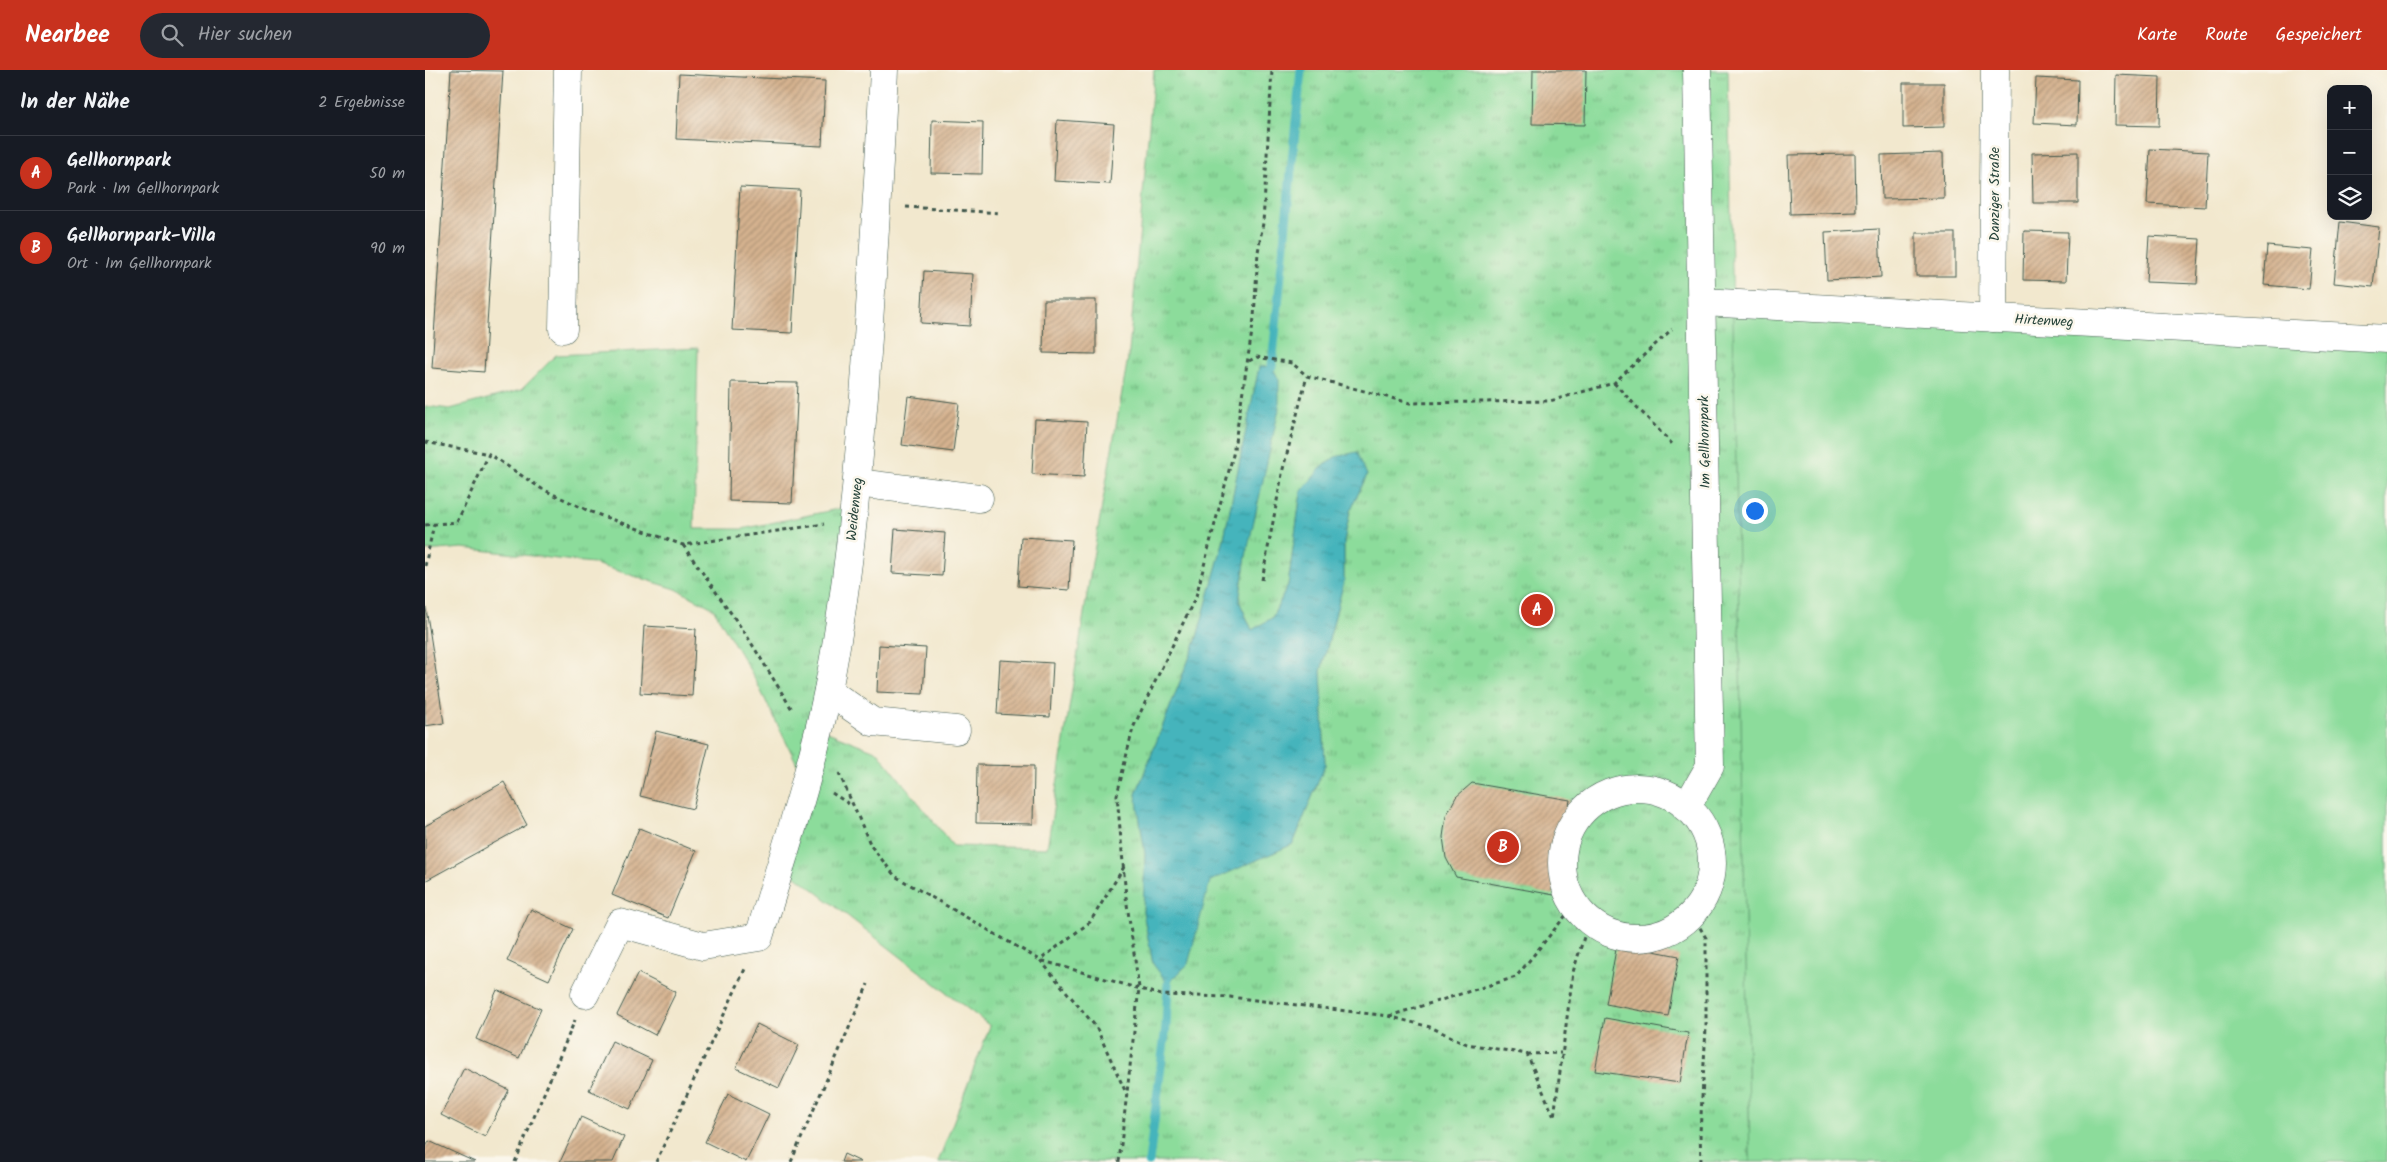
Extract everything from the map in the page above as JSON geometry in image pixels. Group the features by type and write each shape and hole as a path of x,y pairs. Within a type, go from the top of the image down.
{"street":[{"path":"563,329 568,70"},
{"name":"Weidenweg","path":"759,937 828,691 842,608 857,483 878,206 884,70"},
{"name":"Im Gellhornpark","path":"1686,808 1710,766 1697,70"},
{"name":"Danziger Straße","path":"1993,318 1995,70"},
{"name":"Hirtenweg","path":"1701,302 2387,339"},
{"path":"857,483 979,498"},
{"path":"828,691 873,722 956,730"},
{"path":"1626,788 1652,789 1677,799 1696,816 1708,837 1712,860 1710,884 1700,905 1684,923 1663,934 1640,939 1617,936 1595,926 1582,912 1565,887 1561,861 1567,835 1580,813 1601,797 1626,788"},
{"path":"585,994 619,922 703,946 759,937"}],"path":[{"path":"1119,1162 1139,988 1126,897 1117,795 1133,728 1196,596 1233,455 1254,318 1258,252 1263,223 1272,70"},
{"path":"878,206 1000,214"},
{"path":"1248,361 1257,358 1291,363 1307,376 1410,403 1550,401 1614,383 1701,302"},
{"path":"1262,580 1283,469 1307,376"},
{"path":"1614,383 1705,479"},
{"path":"425,442 489,454 542,489 591,512 683,545 853,520"},
{"path":"425,525 457,522 489,454"},
{"path":"425,566 435,524"},
{"path":"683,545 747,636 815,742 832,756 871,846 895,876 1040,960 1161,995 1230,997 1388,1016 1430,1028 1467,1044 1527,1054 1561,1053"},
{"path":"1040,960 1090,922 1124,867"},
{"path":"1388,1016 1516,978 1582,912"},
{"path":"1527,1054 1554,1117 1561,1053 1582,912"},
{"path":"1692,914 1706,938 1706,1028 1700,1133 1701,1162"},
{"path":"656,1162 759,937"},
{"path":"1040,960 1096,1027 1127,1096"},
{"path":"791,1162 868,984"},
{"path":"515,1162 585,994"}],"green space":[{"path":"1154,70 1728,70 1750,1162 938,1162 990,1026 787,869 809,788 754,677 713,608 676,589 592,563 463,548 425,551 425,406 450,409 521,390 556,355 698,348 694,529 742,529 862,504 825,731 878,752 953,846 1047,848 1092,563 1129,352","holes":["1259,368 1246,556 1239,601 1252,630 1272,618 1288,585 1301,492 1367,475 1350,511 1344,541 1344,581 1321,671 1325,765 1293,844 1209,881 1153,964 1143,912 1145,854 1136,794 1196,641 1223,543"]},
{"path":"1732,305 2387,339 2387,1162 1750,1162"}],"water":[{"path":"1272,366 1279,380 1279,409 1246,556 1239,601 1252,630 1272,618 1288,585 1301,492 1320,469 1335,457 1357,452 1367,475 1350,511 1344,541 1344,581 1321,671 1325,765 1293,844 1210,881 1188,964 1168,984 1153,964 1143,912 1145,854 1136,794 1196,641 1223,543 1259,367"}],"building":[{"path":"451,70 503,71 484,372 432,368"},
{"path":"1533,70 1586,70 1585,125 1532,124"},
{"path":"679,74 825,81 822,146 676,139"},
{"path":"2116,75 2160,77 2159,126 2115,125"},
{"path":"2036,78 2078,80 2077,125 2034,123"},
{"path":"1903,83 1944,83 1944,127 1903,128"},
{"path":"932,120 983,122 982,174 931,173"},
{"path":"1057,120 1114,124 1110,184 1054,181"},
{"path":"2150,149 2208,152 2205,207 2147,204"},
{"path":"2078,152 2078,203 2033,203 2032,153"},
{"path":"1943,153 1944,198 1882,199 1881,155"},
{"path":"1855,154 1856,212 1790,214 1788,155"},
{"path":"740,187 800,190 792,333 732,330"},
{"path":"2340,222 2379,227 2373,287 2334,283"},
{"path":"1879,229 1881,277 1827,280 1825,232"},
{"path":"2024,231 2068,232 2066,281 2023,280"},
{"path":"1916,233 1955,233 1955,276 1916,276"},
{"path":"2149,236 2200,239 2197,284 2146,282"},
{"path":"2267,246 2313,250 2309,289 2264,285"},
{"path":"924,271 973,274 970,326 921,323"},
{"path":"1044,300 1096,300 1096,354 1043,353"},
{"path":"731,382 798,383 792,503 729,501"},
{"path":"908,396 959,403 953,452 902,445"},
{"path":"1035,419 1087,422 1084,477 1032,474"},
{"path":"895,529 945,533 942,576 892,573"},
{"path":"1021,537 1072,540 1069,590 1018,586"},
{"path":"425,602 444,723 425,726"},
{"path":"644,626 696,629 692,696 640,693"},
{"path":"879,645 926,648 923,694 877,692"},
{"path":"1000,660 1053,663 1050,717 997,714"},
{"path":"656,731 709,744 693,809 640,796"},
{"path":"977,765 1034,766 1033,824 976,823"},
{"path":"504,782 527,825 425,881 425,826"},
{"path":"1472,783 1570,800 1554,895 1456,877 1446,858 1443,837 1446,816 1456,797"},
{"path":"639,828 696,851 668,918 612,895"},
{"path":"531,909 573,929 549,980 507,961"},
{"path":"1617,944 1679,956 1668,1016 1606,1004"},
{"path":"638,973 676,992 655,1035 617,1015"},
{"path":"497,990 541,1009 519,1058 476,1039"},
{"path":"1605,1018 1688,1033 1680,1083 1595,1071"},
{"path":"757,1024 799,1045 779,1088 736,1068"},
{"path":"612,1041 652,1060 630,1109 589,1090"},
{"path":"464,1068 509,1090 485,1137 441,1115"},
{"path":"728,1094 769,1114 746,1162 705,1142"},
{"path":"581,1117 624,1137 613,1162 560,1162"},
{"path":"429,1141 475,1162 425,1162 425,1149"},
{"path":"844,1154 861,1162 841,1162"}],"waterway":[{"path":"1272,366 1301,70"},
{"path":"1149,1162 1166,1026 1168,984"}],"place":[{"name":"Gellhornpark","path":"1537,610"},
{"name":"Gellhornpark-Villa","path":"1503,847"}]}
